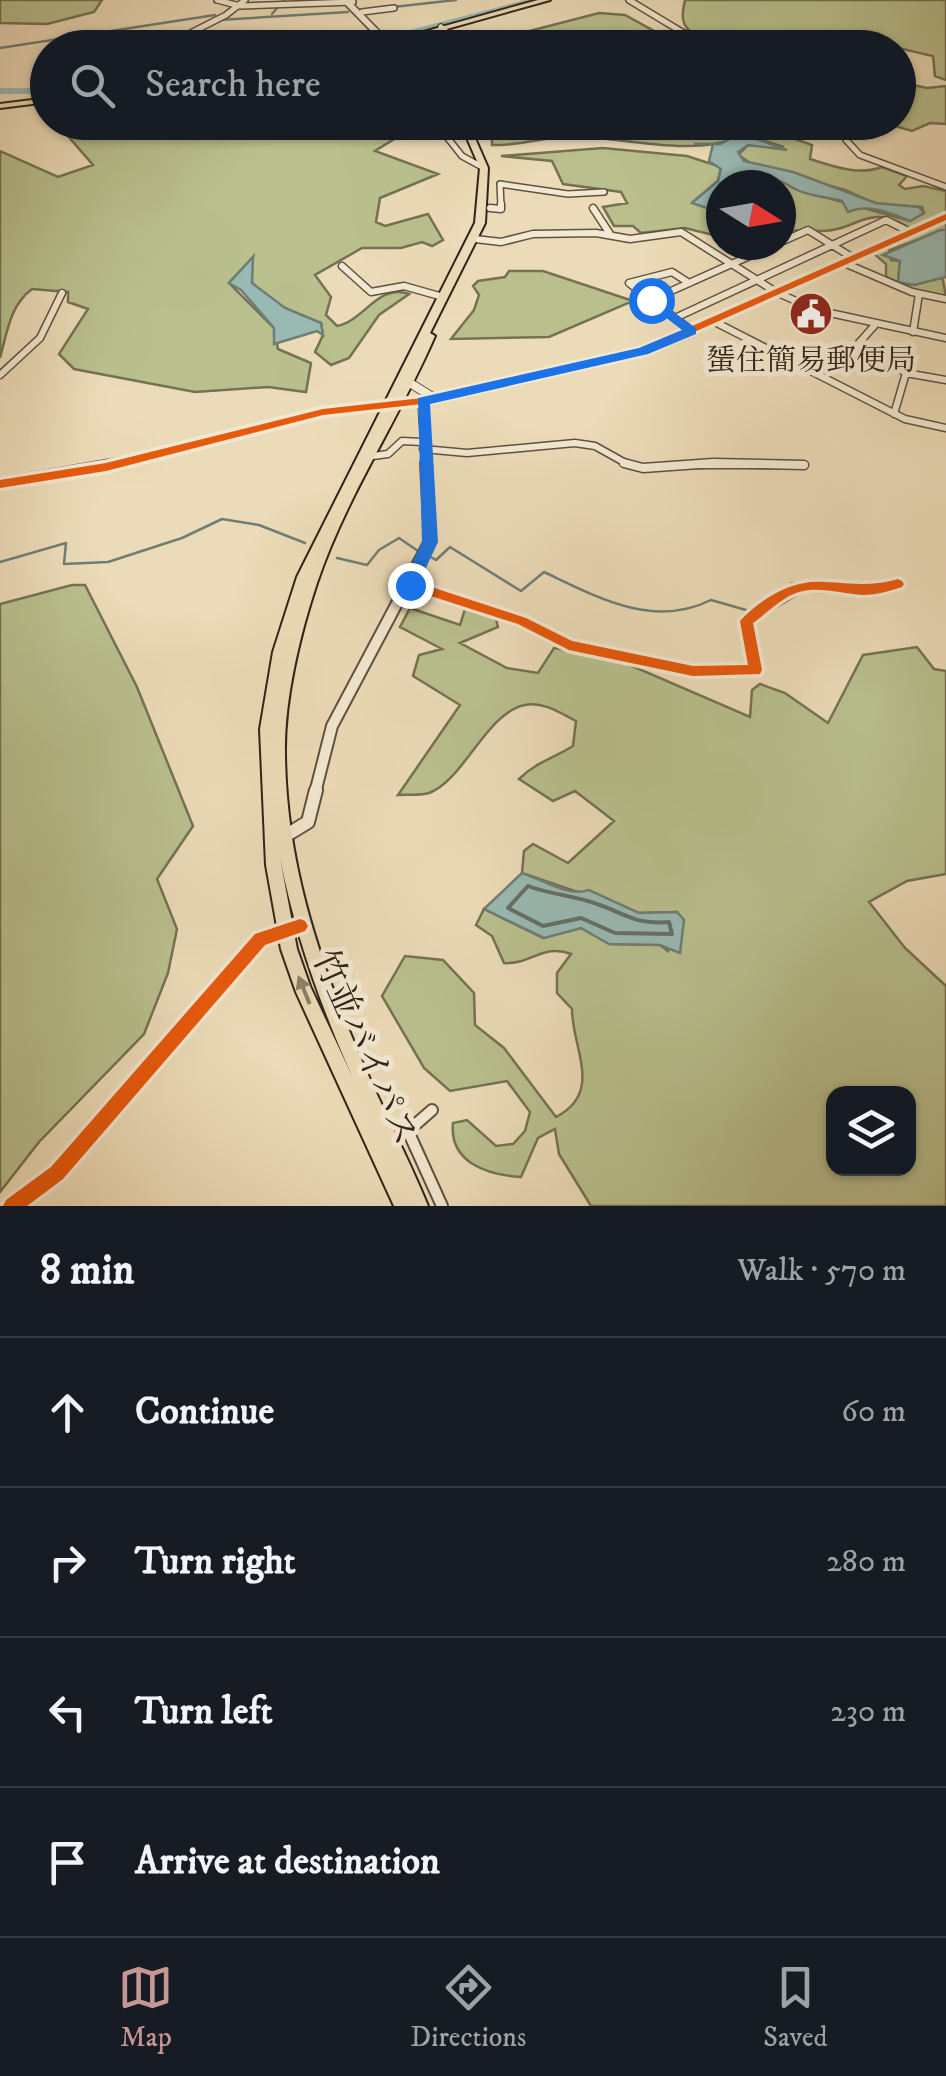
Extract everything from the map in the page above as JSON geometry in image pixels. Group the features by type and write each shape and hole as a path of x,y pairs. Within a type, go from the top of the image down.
{"main road":[{"path":"431,30 546,0"},
{"path":"0,104 30,100"},
{"name":"竹並バイパス","path":"419,1206 292,928 273,864 268,791 272,690 304,578 444,297 478,239 484,208 484,168 474,140"},
{"name":"竹並バイパス","path":"403,1206 302,987 292,928 278,728 294,634 312,578 374,456 393,405 410,383 490,208 487,155 478,140"}],"street":[{"path":"217,0 240,6 349,1 378,30"},
{"path":"195,30 245,0"},
{"path":"629,0 679,30"},
{"path":"349,1 377,30"},
{"path":"362,12 394,8"},
{"path":"441,27 444,30"},
{"path":"449,140 475,167 484,168"},
{"path":"846,140 860,156 946,187"},
{"path":"490,208 501,209 500,184 568,194 604,192"},
{"path":"593,208 610,234"},
{"path":"0,484 106,467 323,412 422,401 644,351 850,256 946,218"},
{"path":"675,318 886,220 908,231"},
{"path":"796,236 808,230 850,256"},
{"path":"478,239 610,234 630,239 682,232 776,292 816,310 874,326 946,338"},
{"path":"651,300 740,260"},
{"path":"840,261 920,294 946,299"},
{"path":"342,266 371,292 404,286 444,297"},
{"path":"689,283 672,272 629,283 692,331"},
{"path":"0,375 40,338 62,293"},
{"path":"913,332 920,294"},
{"path":"712,321 894,414 946,428"},
{"path":"874,326 858,344 906,373 946,380"},
{"path":"894,414 906,373"},
{"path":"410,383 422,394 436,398"},
{"path":"284,836 308,822 332,726 430,542 422,401"},
{"path":"374,456 388,454 402,441 467,453 575,443 595,446 628,466 643,468 804,465"},
{"path":"410,585 522,621 568,645 662,666 709,671 755,670 746,621 790,591 813,587 872,594 898,584"},
{"path":"12,1206 57,1173 260,939 292,928"},
{"path":"432,1110 408,1131 442,1206"}],"green space":[{"path":"0,0 102,0 94,12 47,24 0,23"},
{"path":"685,0 946,0 946,80 935,76 933,56 916,52 916,30 690,30 683,15"},
{"path":"599,13 625,15 652,30 533,30"},
{"path":"916,86 946,86 946,124 930,123 916,129"},
{"path":"71,140 393,140 375,151 438,174 380,198 376,222 385,226 428,214 443,240 432,246 422,242 401,248 362,248 315,275 331,297 326,315 337,326 388,294 409,294 379,315 349,358 331,365 315,352 323,335 321,323 280,306 261,293 249,276 253,257 229,283 274,328 278,349 311,363 306,392 268,387 195,392 74,369 59,354 88,309 68,302 68,292 32,289 10,320 0,358 0,151 58,177 93,165"},
{"path":"492,140 541,140 492,145"},
{"path":"616,140 727,140 677,146 654,144"},
{"path":"762,140 798,140 812,145 810,159 855,170 882,167 907,176 899,185 905,189 923,186 946,191 946,230 889,250 891,260 900,261 898,282 915,285 942,276 946,296 915,290 886,277 886,264 872,252 915,232 899,222 875,217 834,230 796,230 796,189 910,221 924,213 922,207 876,204 845,190 796,176 796,170 773,170 752,164 738,155 748,145 784,147"},
{"path":"603,148 687,156 721,167 706,170 706,191 694,201 706,207 706,233 685,228 641,233 633,226 614,226 603,207 627,203 621,192 563,184 552,161 501,156"},
{"path":"509,271 543,271 633,301 549,337 451,339 474,310 479,295 473,286 478,281 505,277"},
{"path":"85,585 137,687 193,826 157,879 177,929 168,973 144,1034 39,1142 0,1192 0,604"},
{"path":"410,608 460,625 465,609 496,619 498,627 460,643 507,668 538,673 554,648 609,656 750,717 752,690 760,684 785,693 828,723 863,655 917,647 934,669 946,671 946,874 907,881 869,902 905,948 946,986 946,1206 591,1206 559,1154 555,1129 538,1138 521,1177 484,1170 464,1157 453,1137 453,1123 467,1120 496,1146 513,1144 525,1131 530,1112 507,1081 450,1091 424,1068 382,996 405,956 443,960 474,993 475,1025 504,1048 556,1117 579,1095 582,1082 572,1009 557,993 557,973 571,954 553,951 504,963 492,936 476,925 484,909 543,938 581,928 610,944 660,945 668,951 677,912 639,913 522,873 524,851 533,844 568,863 614,821 575,791 553,801 519,779 573,746 576,721 552,709 532,704 511,710 442,786 425,794 398,795 460,705 413,676 419,655 442,649 400,627"}],"water":[{"path":"759,140 787,150 748,145 738,152 744,161 784,170 721,169 709,161 713,144"},
{"path":"796,173 876,203 919,207 924,213 910,221 871,209 848,212 842,201 796,189"},
{"path":"706,191 706,208 692,203"},
{"path":"946,230 946,277 914,285 898,282 900,261 883,255"},
{"path":"253,257 252,283 285,308 321,323 323,335 317,331 274,344 274,328 241,290 229,283"},
{"path":"522,873 564,890 589,890 639,913 677,912 684,920 680,953 660,945 609,944 581,928 544,938 484,909"}],"waterway":[{"path":"272,14 284,0"},
{"path":"393,7 456,0"},
{"path":"416,30 535,0"},
{"path":"219,20 348,12"},
{"path":"117,30 215,15"},
{"path":"0,48 30,43"},
{"path":"0,91 30,91"},
{"path":"0,562 66,543 64,564 108,562 182,538 222,519 259,525 305,543"},
{"path":"337,558 367,565 379,550 399,538 418,551"},
{"path":"425,554 436,560 450,547 521,591 544,572 626,606 668,611 711,600 753,612"},
{"path":"772,600 792,583 832,585"}],"cycle path":[{"path":"0,484 106,467 323,412 422,401 643,351 946,217"},
{"path":"410,585 522,621 569,645 693,671 755,670 746,621 794,589 814,586 871,590 898,584"},
{"path":"12,1206 57,1173 260,939 300,926"}],"place":[{"name":"蜑住簡易郵便局","path":"811,314"}],"route":[{"path":"410,585 430,542 422,401 644,351 692,331 651,300"}]}
